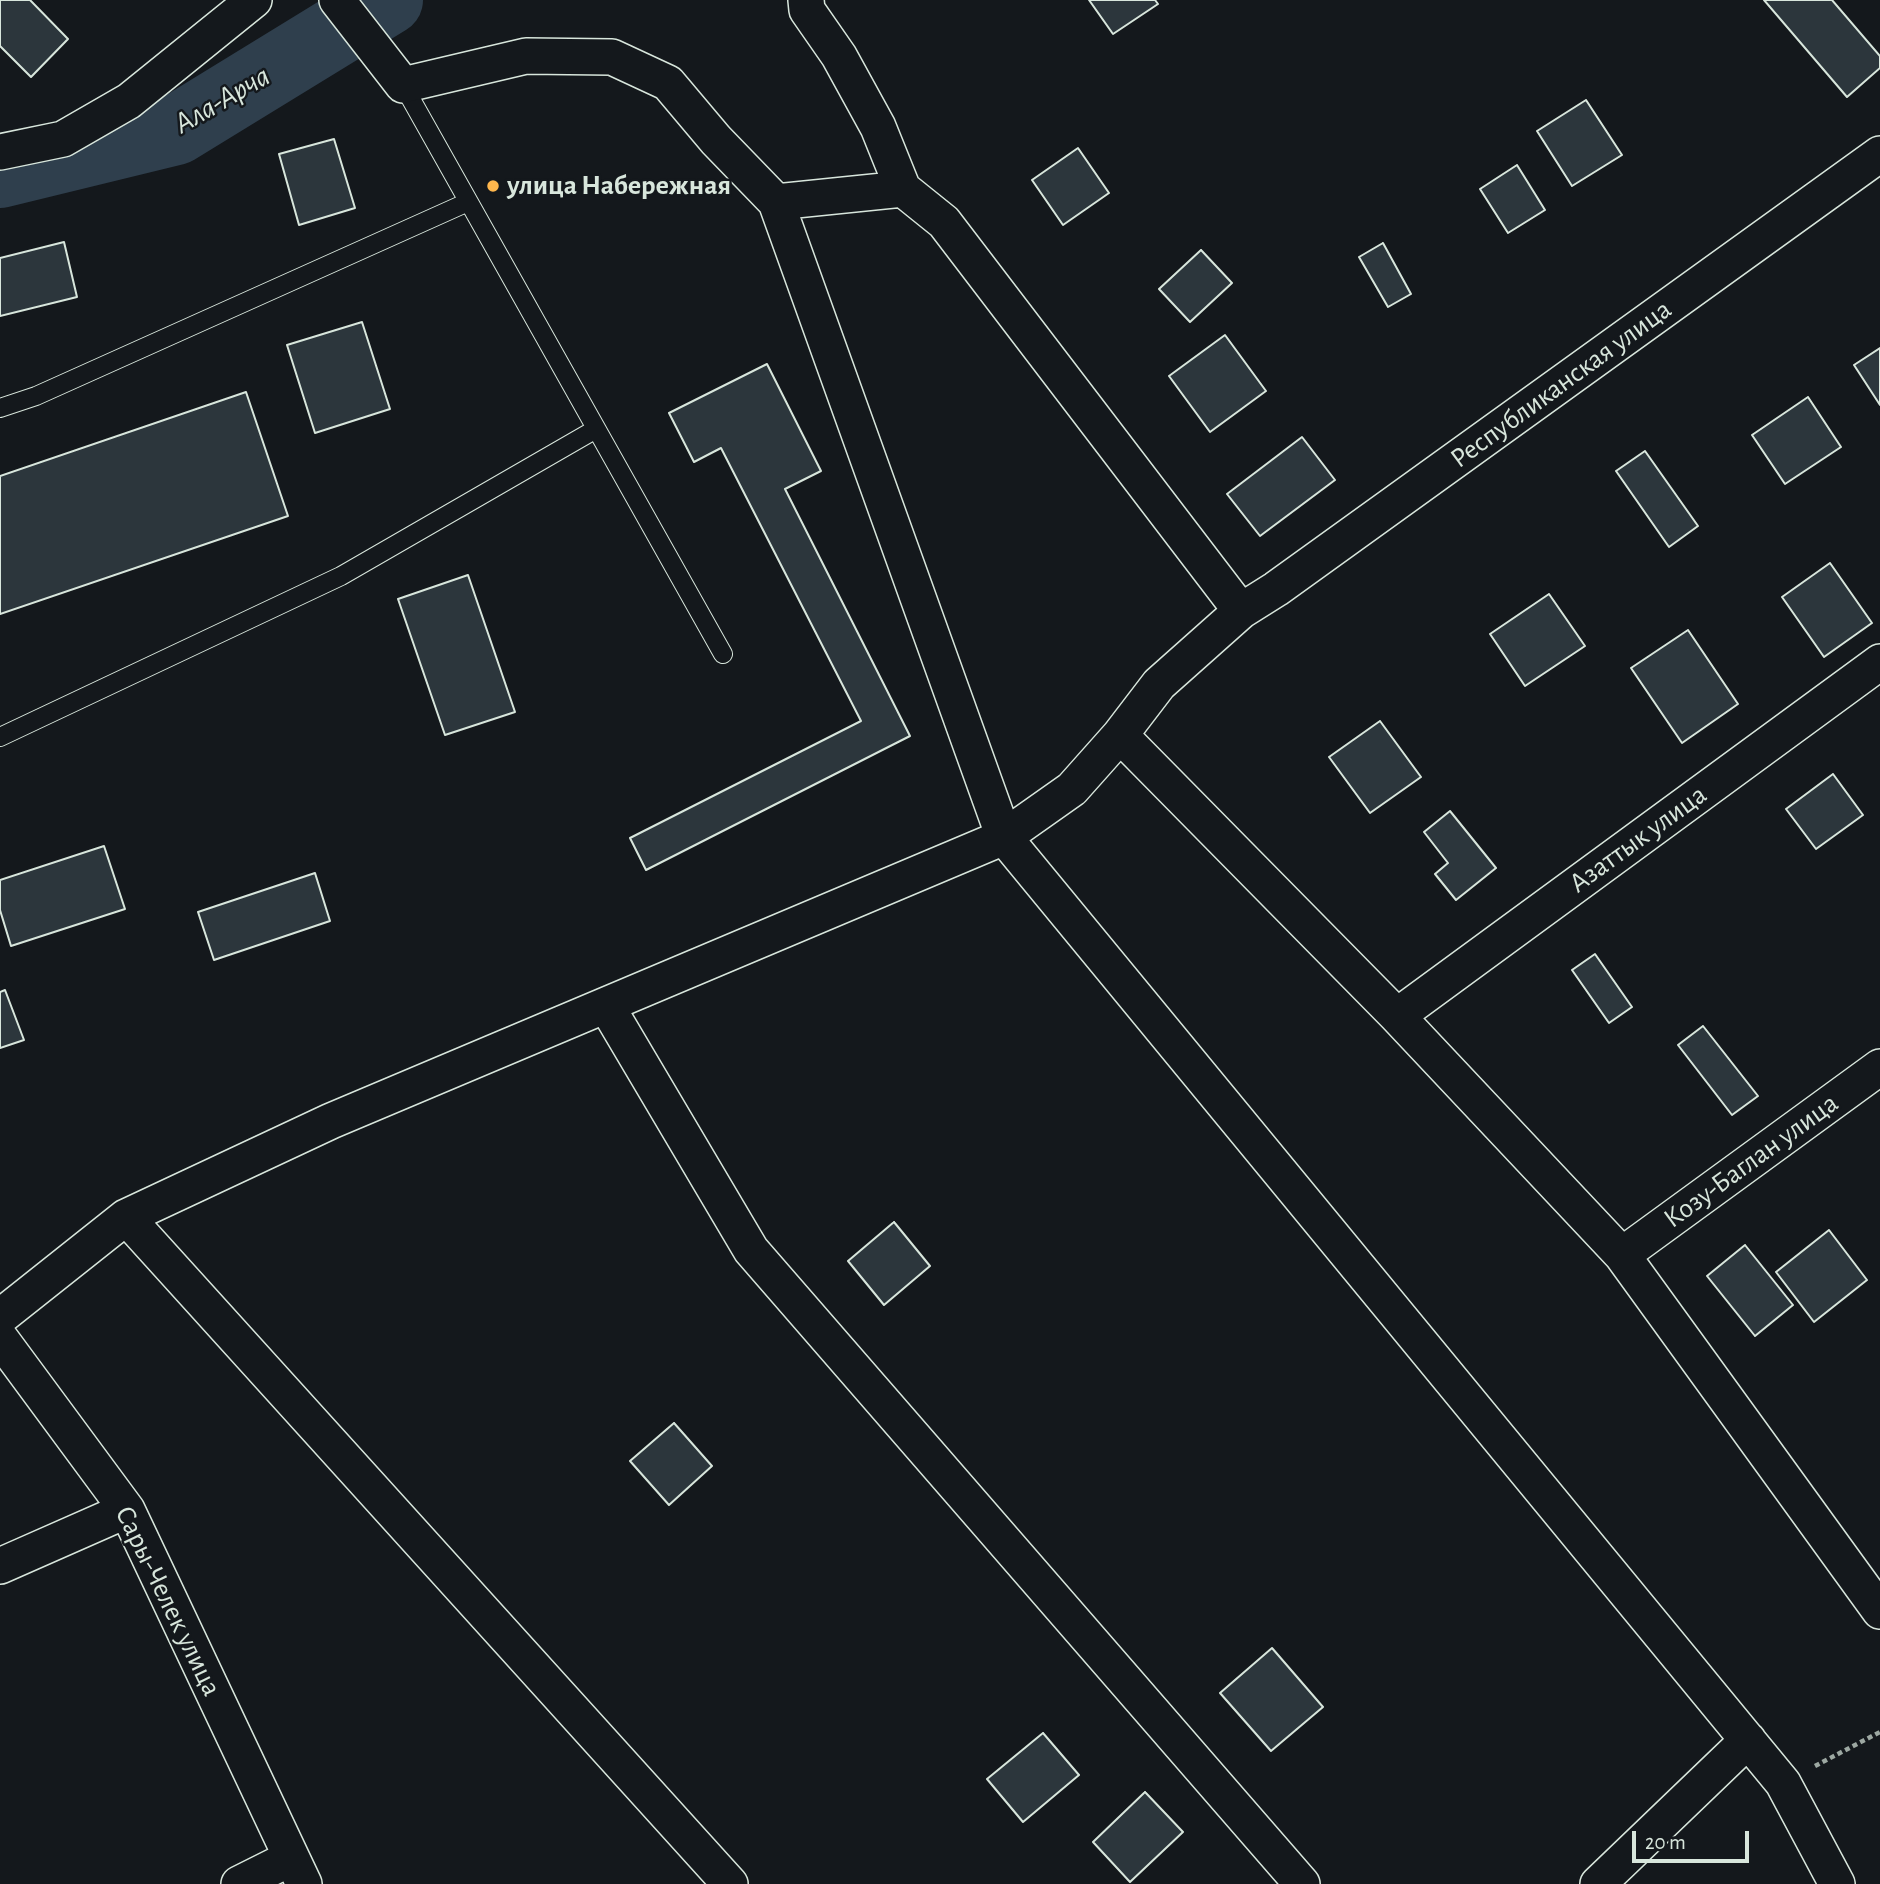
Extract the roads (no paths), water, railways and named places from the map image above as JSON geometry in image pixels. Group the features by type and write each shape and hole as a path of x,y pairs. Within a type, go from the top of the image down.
{"street":[{"path":"0,152 62,139 129,101 254,0"},
{"path":"337,0 403,85 526,56 612,57 668,83 716,140 776,202 1004,837 1783,1783 1837,1884"},
{"path":"806,0 807,10 839,56 878,127 903,189 944,222 1241,611"},
{"name":"Республиканская улица","path":"125,1217 331,1121 1004,837 1072,789 1120,735 1159,684 1241,611 1276,589 1880,154"},
{"path":"776,202 903,189"},
{"name":"Азаттык улица","path":"1396,1016 1880,662"},
{"path":"1120,735 1396,1016 1622,1255 1880,1612"},
{"path":"606,1005 751,1250 1301,1884"},
{"name":"Козу-Баглан улица","path":"1622,1255 1880,1067"},
{"path":"0,1317 125,1217 730,1884"},
{"name":"Сары-Челек улица","path":"0,1338 127,1510 297,1871"},
{"path":"0,1566 127,1510"},
{"path":"1598,1884 1748,1740"},
{"path":"239,1884 297,1871"}],"lane":[{"path":"403,85 723,654"},
{"path":"0,408 36,396 468,202"},
{"path":"0,737 341,576 596,429"}],"waterway":[{"name":"Ала-Арча","path":"0,173 176,130 388,0"}],"place":[{"name":"улица Набережная","path":"493,186"}]}
